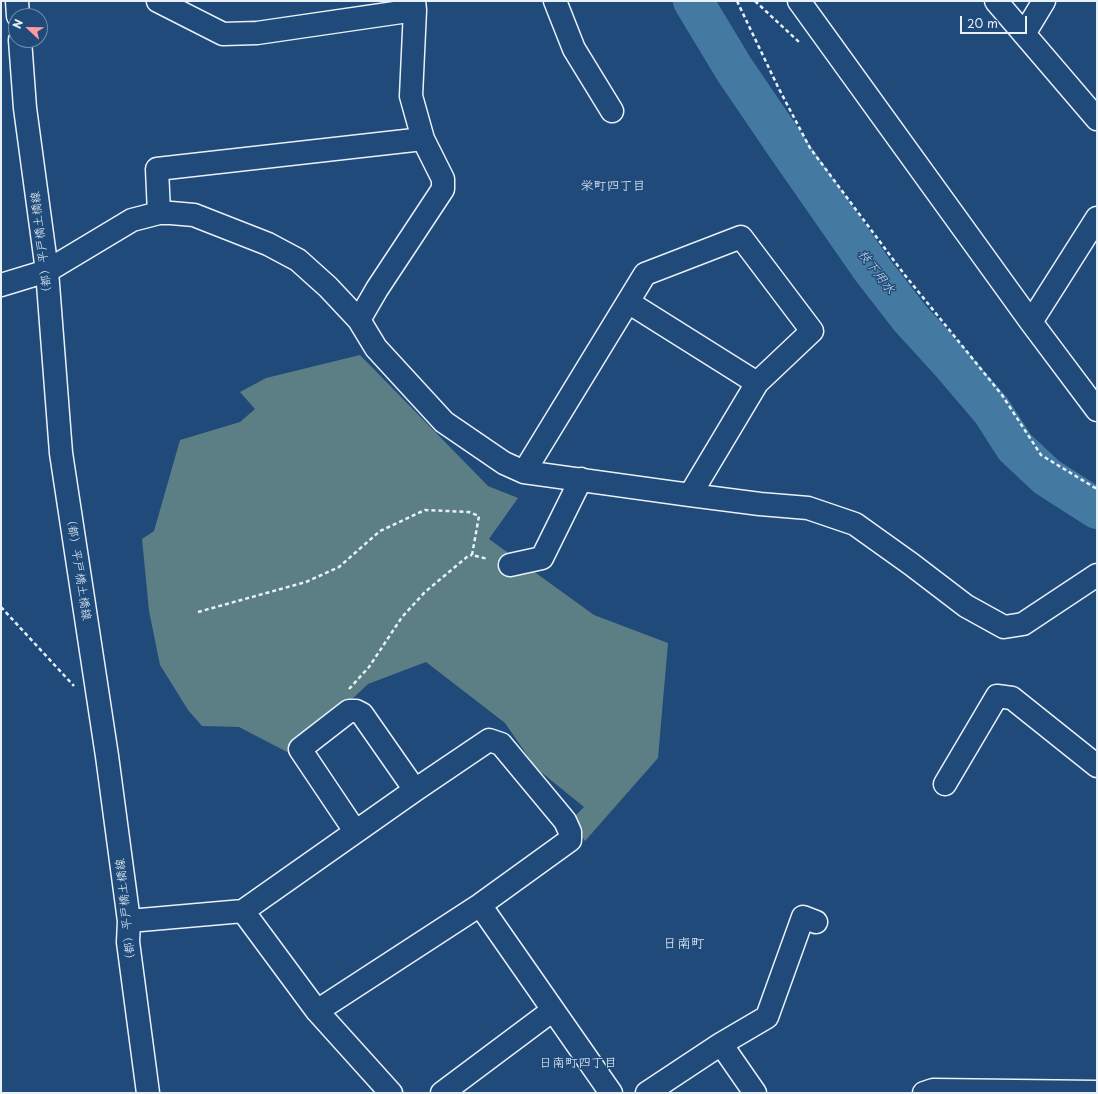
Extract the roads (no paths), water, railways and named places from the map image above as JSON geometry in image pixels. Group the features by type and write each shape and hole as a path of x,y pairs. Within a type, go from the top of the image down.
{"street":[{"path":"158,1 192,8 223,34 257,33 414,6 411,96 423,139 443,180 443,189 359,320"},
{"path":"555,1 574,49 612,111"},
{"path":"799,1 1031,322 1097,410"},
{"path":"996,1 1097,119"},
{"path":"1024,34 1044,1"},
{"name":"（都）平戸橋土橋線","path":"21,48 25,108 47,271 60,454 104,740 129,921 128,942 148,1093"},
{"path":"159,213 157,169 423,139"},
{"path":"1,285 47,271 132,220 159,213 194,215 268,244 298,260 328,287 359,320 376,348 444,422 504,463 524,472 760,504 808,508 855,524 966,606 1004,627 1023,624 1097,576"},
{"path":"1031,322 1097,218"},
{"path":"524,472 645,274 741,237 812,331 757,383 690,495"},
{"path":"628,302 757,383"},
{"path":"510,565 542,558 580,479"},
{"path":"945,784 997,696 1012,698 1097,766"},
{"path":"355,831 300,749 349,711 356,711 362,714 415,790"},
{"path":"129,921 243,911 355,831 489,740 501,744 565,821 570,832 570,840 480,905 318,1011"},
{"path":"480,905 611,1093"},
{"path":"243,911 318,1011 391,1093"},
{"path":"647,1093 722,1044 767,1017 803,917 816,922"},
{"path":"442,1093 554,1010"},
{"path":"722,1044 756,1093"},
{"path":"924,1093 933,1090 1097,1092"}],"waterway":[{"name":"枝下用水","path":"693,1 734,69 785,144 872,269 910,318 992,411 1015,447 1047,477 1097,509"}],"district":[{"name":"栄町四丁目","path":"613,186"},
{"name":"日南町","path":"684,944"},
{"name":"日南町四丁目","path":"578,1063"}]}
